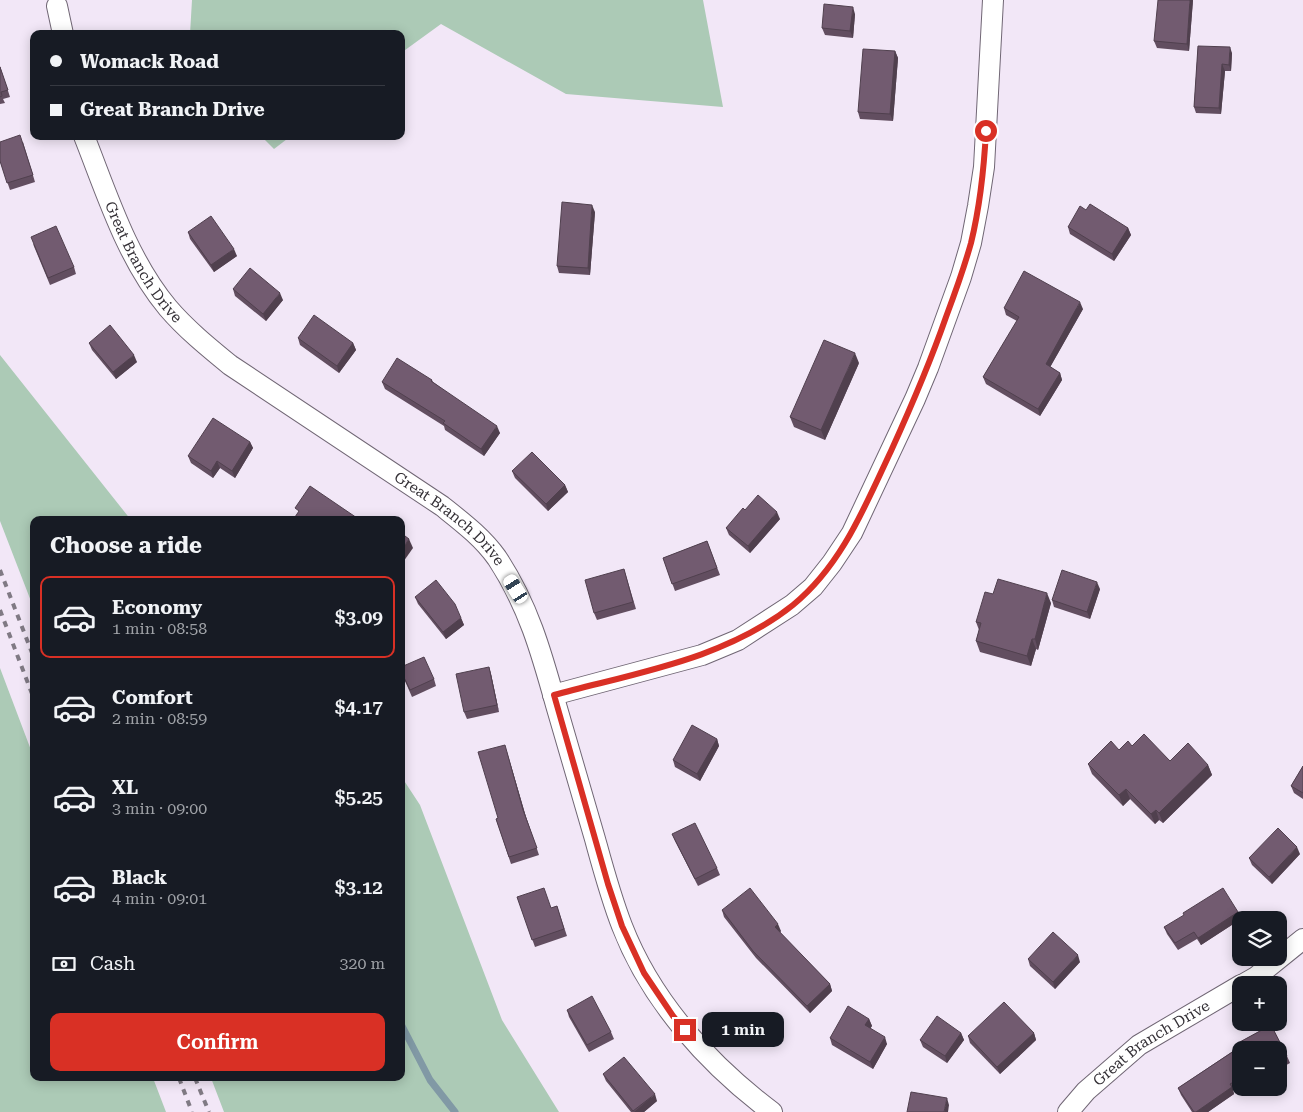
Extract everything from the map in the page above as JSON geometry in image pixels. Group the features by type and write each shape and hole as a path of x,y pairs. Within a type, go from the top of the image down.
{"street":[{"path":"554,695 702,655 738,640 792,605 813,587 852,533 915,399 961,277 971,243 984,167 993,0"},
{"path":"58,6 62,30"},
{"name":"Great Branch Drive","path":"86,140 124,237 146,278 167,307 198,339 230,365 442,506 471,529 496,556 516,589 535,632 610,892 622,926 644,973 673,1016 710,1058 772,1112"},
{"name":"Great Branch Drive","path":"1256,976 1303,939"},
{"name":"Great Branch Drive","path":"1068,1112 1086,1091 1139,1044 1232,990"}],"green space":[{"path":"192,0 703,0 723,107 566,94 441,24 405,50 405,30 190,30"},
{"path":"265,140 286,140 274,149"},
{"path":"0,355 128,516 30,516 30,599 0,521"},
{"path":"0,668 30,747 30,1081 154,1081 166,1112 0,1112"},
{"path":"405,782 420,805 502,1020 559,1112 224,1112 212,1081 405,1081"}],"building":[{"path":"1158,0 1190,0 1187,44 1154,41"},
{"path":"824,4 853,7 850,31 822,28"},
{"path":"1198,46 1230,47 1229,65 1222,64 1219,108 1194,107"},
{"path":"863,49 895,51 890,114 858,112"},
{"path":"0,67 8,90 1,92 2,96 0,97"},
{"path":"20,135 33,175 7,183 0,161 0,142"},
{"path":"562,202 592,205 588,268 557,266"},
{"path":"1090,204 1128,228 1112,254 1068,227 1080,206 1086,210"},
{"path":"211,216 234,249 211,265 188,232"},
{"path":"56,226 74,267 48,278 31,237"},
{"path":"250,268 280,293 263,314 233,289"},
{"path":"1024,271 1080,302 1046,364 1060,373 1038,409 983,377 1019,317 1004,308"},
{"path":"314,315 353,343 337,366 298,338"},
{"path":"110,325 134,355 113,372 89,343"},
{"path":"824,340 855,353 821,430 790,417"},
{"path":"397,358 497,426 481,449 443,423 445,421 382,382"},
{"path":"213,418 250,442 232,471 217,461 211,471 188,456"},
{"path":"532,452 565,485 546,504 512,471"},
{"path":"310,486 354,516 296,516 299,511 295,508"},
{"path":"758,495 777,512 748,546 726,528 743,508 745,510"},
{"path":"405,536 409,539 405,545"},
{"path":"707,541 717,568 672,584 663,558"},
{"path":"624,569 633,602 594,613 585,580"},
{"path":"1062,570 1097,582 1087,612 1052,600"},
{"path":"998,579 1047,593 1035,639 1032,639 1027,656 976,641 981,623 976,622 985,592 993,594"},
{"path":"436,580 455,604 461,618 443,632 415,597"},
{"path":"424,657 434,679 410,690 405,679 405,665"},
{"path":"489,667 497,705 464,712 456,674"},
{"path":"692,725 717,739 697,774 673,760"},
{"path":"1144,734 1170,761 1188,743 1208,765 1159,813 1156,810 1151,814 1126,789 1119,795 1088,764 1111,741 1119,750 1128,741 1132,746"},
{"path":"505,745 523,810 537,848 509,857 496,819 498,818 478,752"},
{"path":"1303,766 1303,793 1291,786"},
{"path":"695,823 717,868 695,879 672,834"},
{"path":"1278,828 1297,847 1269,877 1249,858"},
{"path":"544,888 551,908 557,906 564,929 532,940 517,897"},
{"path":"750,888 778,924 775,927 830,984 807,1006 753,951 722,910"},
{"path":"1223,888 1237,911 1232,911 1232,916 1198,938 1194,932 1175,943 1164,927 1184,915 1183,913"},
{"path":"1053,932 1078,955 1053,982 1028,959"},
{"path":"592,996 611,1032 587,1045 567,1010"},
{"path":"1004,1002 1034,1033 997,1067 968,1036"},
{"path":"848,1006 869,1019 865,1025 885,1037 870,1062 830,1038"},
{"path":"937,1016 961,1033 945,1056 920,1040"},
{"path":"1260,1031 1274,1031 1279,1041 1242,1041"},
{"path":"1232,1052 1232,1083 1230,1084 1232,1087 1196,1112 1194,1112 1178,1088"},
{"path":"624,1057 655,1094 633,1111 603,1074"},
{"path":"911,1092 947,1098 944,1112 907,1112"}],"waterway":[{"path":"405,1032 430,1080 455,1112"}],"railway":[{"path":"0,570 30,648"},
{"path":"0,610 30,689"},
{"path":"180,1081 192,1112"},
{"path":"196,1081 209,1112"}],"route":[{"path":"685,1030 673,1016 644,973 622,926 608,884 554,695 702,655 738,640 792,605 813,587 832,563 852,533 915,399 961,277 971,243 978,206 984,167 986,131"}]}
